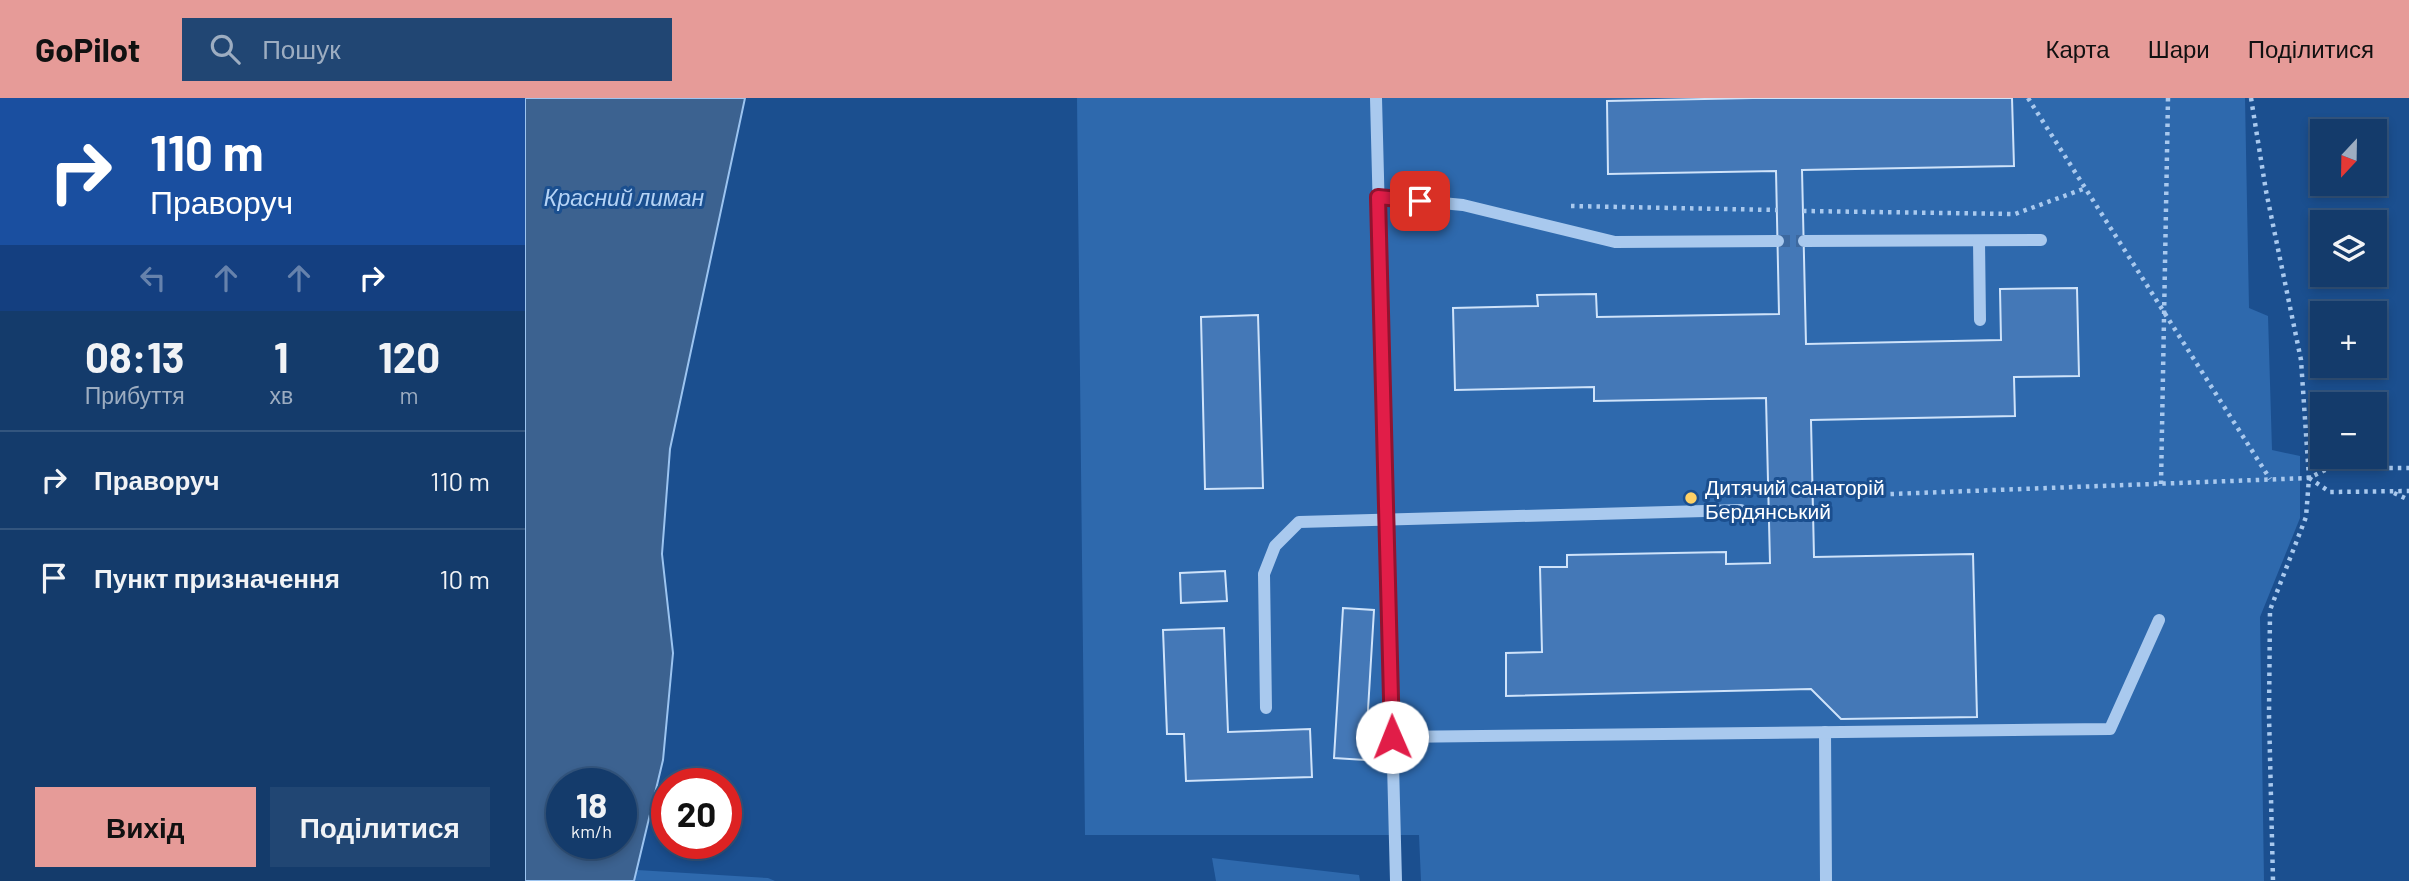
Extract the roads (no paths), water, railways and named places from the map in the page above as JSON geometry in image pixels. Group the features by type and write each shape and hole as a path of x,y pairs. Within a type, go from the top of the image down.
{"lane":[{"path":"1376,98 1396,881"},
{"path":"1378,197 1463,205 1615,242 1778,241"},
{"path":"1804,241 2041,240"},
{"path":"1979,241 1980,320"},
{"path":"1266,708 1264,573 1275,547 1299,522 1741,510"},
{"path":"1392,737 2110,729 2159,620"},
{"path":"1825,732 1826,881"}],"water":[{"name":"Красний лиман","path":"525,98 745,98 670,449 662,554 673,653 663,760 661,768 651,768 651,810 634,881 525,881"}],"tunnel":[{"path":"1778,241 1804,241"}],"place":[{"name":"Дитячий санаторій Бердянський","path":"1691,498"}]}
